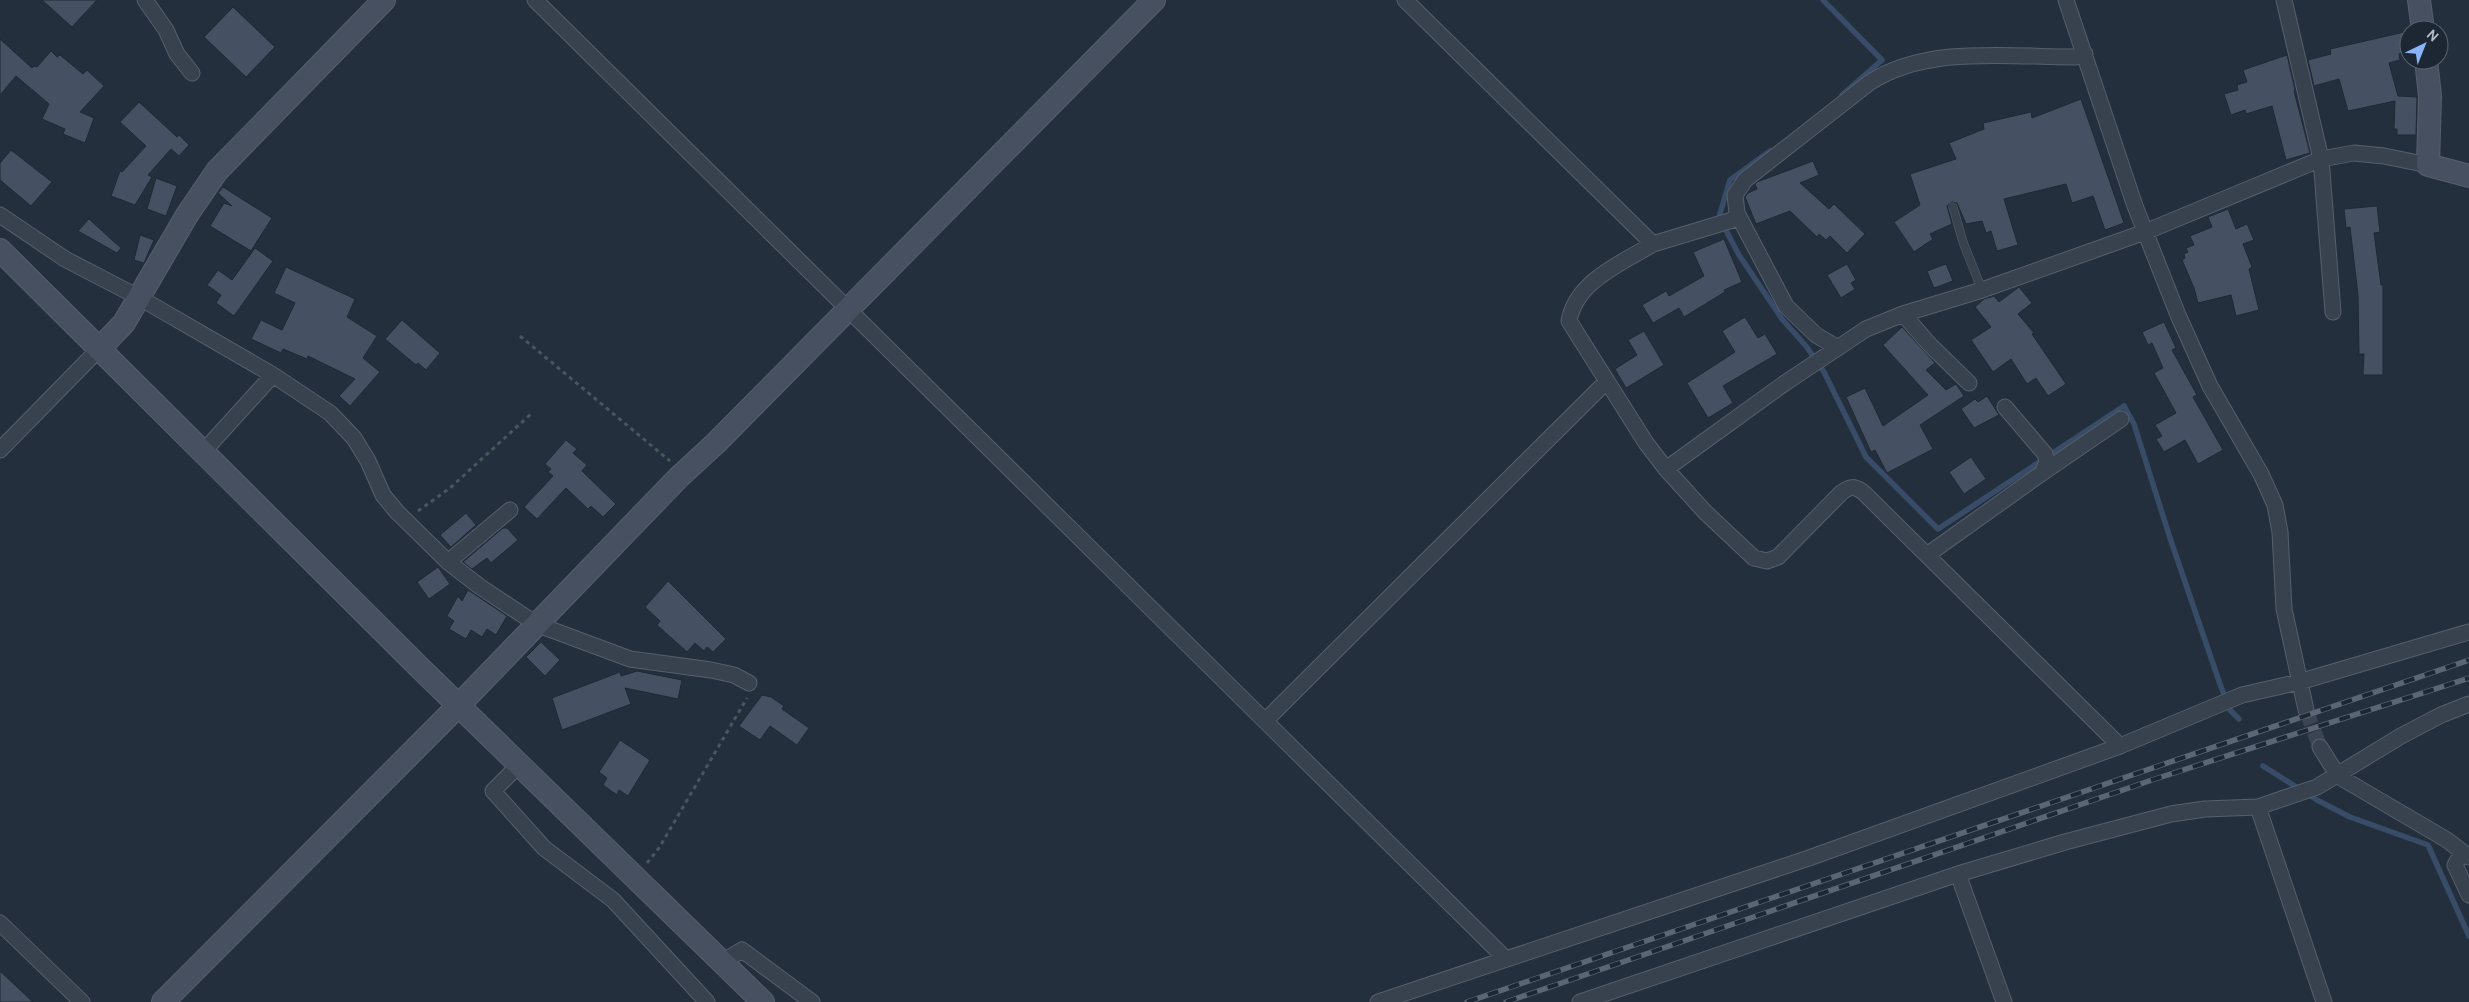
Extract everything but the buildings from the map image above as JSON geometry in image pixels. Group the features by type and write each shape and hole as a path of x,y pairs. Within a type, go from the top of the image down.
{"street":[{"path":"145,0 166,30 177,54 192,73"},
{"path":"0,450 124,323 187,215 217,171 384,0"},
{"path":"535,0 1505,958"},
{"path":"162,1002 459,705 684,473 1154,0"},
{"path":"1405,0 1653,244"},
{"path":"2066,0 2145,232 2210,386 2261,474 2276,505 2280,532 2284,609 2306,710"},
{"path":"2284,0 2321,159 2333,312"},
{"path":"2419,0 2422,20"},
{"path":"1838,348 1816,334 1786,306 1739,218 1735,195 1745,180 1884,73 1908,64 1944,57 2076,56 2085,54"},
{"path":"2427,70 2430,96 2428,165"},
{"path":"1666,469 1866,329 1903,314 1982,290 2145,232 2321,159 2354,153 2384,156 2469,176"},
{"path":"0,215 65,259 140,298 273,375 330,414 354,438 368,461 383,495 405,520 448,562 479,586 536,624 630,659 711,670 734,675 749,684"},
{"path":"1739,218 1653,244 1591,283 1576,301 1570,314 1568,321 1646,443 1666,469 1705,512 1754,558 1767,561 1778,558 1841,492 1849,487 1863,492 2120,746"},
{"path":"0,250 459,705 763,1002"},
{"path":"1903,314 1969,383"},
{"path":"203,452 273,375"},
{"path":"1266,720 1607,381"},
{"path":"2004,407 2046,454 2048,462 2042,473"},
{"path":"1926,555 2121,420"},
{"path":"448,562 510,510"},
{"path":"1378,1002 1809,858 2120,746 2242,695 2299,682 2469,632"},
{"path":"1580,1002 1958,874 2171,814 2205,809 2258,807 2316,787 2338,776 2401,736 2441,715 2469,704"},
{"path":"2320,747 2338,776 2447,840 2466,855 2455,864 2469,895"},
{"path":"520,764 493,791 544,848 613,900 707,1002"},
{"path":"2258,807 2324,1002"},
{"path":"1958,874 2004,1002"},
{"path":"0,923 82,1002"},
{"path":"722,962 742,950 812,1002"}],"lane":[{"path":"1953,207 1963,242 1982,290"}],"path":[{"path":"520,336 684,473"},
{"path":"405,520 450,488 533,412"},
{"path":"636,878 659,848 739,715 751,690 749,684"}],"waterway":[{"path":"1823,0 1882,60 1842,95"},
{"path":"1770,151 1730,180 1719,217 1739,255 1782,319 1806,346 1824,372 1866,457 1938,529 2124,406 2134,424 2170,538 2220,684 2230,710 2239,719"},
{"path":"2263,766 2317,800 2350,817 2428,845 2469,936"}],"tunnel":[{"path":"2306,710 2320,747"}],"railway":[{"path":"1467,1002 2469,660"},
{"path":"1506,1002 2152,780 2469,678"}]}
